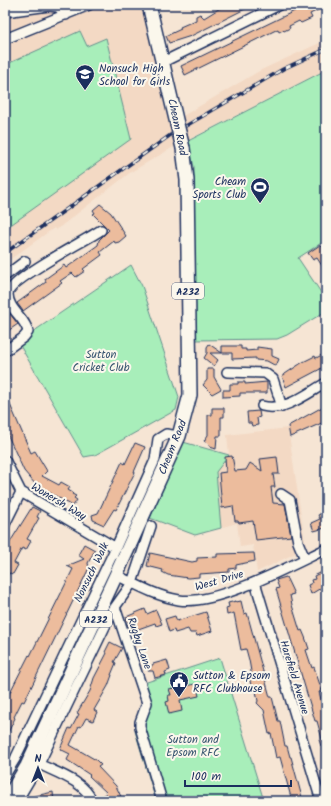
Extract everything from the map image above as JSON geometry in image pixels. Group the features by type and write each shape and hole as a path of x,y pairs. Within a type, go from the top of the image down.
{"highway":[{"name":"A232","path":"149,5 163,62"},
{"name":"Cheam Road","path":"6,801 27,766 179,436 190,395 187,180 183,148 163,62"}],"street":[{"path":"5,40 89,5"},
{"path":"163,62 279,5"},
{"path":"5,12 49,6 58,7 66,15"},
{"path":"5,351 24,337 27,334 28,329 13,308 7,295 12,287 56,255 101,230"},
{"path":"5,276 25,261"},
{"path":"227,372 265,373 273,379 282,407"},
{"path":"262,406 272,409 282,407 326,383"},
{"name":"Nonsuch Walk","path":"5,775 15,758 116,548 155,460 158,439 166,434 179,436"},
{"name":"Wonersh Way","path":"5,460 22,492 116,548"},
{"path":"5,524 22,492"},
{"path":"281,494 290,500 298,542 305,559"},
{"path":"16,801 39,764 114,607 132,583 151,526"},
{"name":"West Drive","path":"116,575 142,588 170,598 198,600 229,592 255,582 326,549"},
{"name":"Harefield Avenue","path":"255,582 321,801"},
{"name":"Rugby Lane","path":"114,607 142,687 147,706 140,722 140,727 162,801"},
{"path":"39,764 78,783 86,790 92,801"}],"shaded area":[{"name":"Nonsuch High School for Girls","path":"5,5 143,5 181,117 261,70 326,40 326,70 170,149 131,172 56,230 54,228 5,263"},
{"path":"288,428 306,548 257,572 253,545 240,547 237,523 195,535 150,518 183,442 229,455 227,435"}],"green space":[{"name":"Nonsuch High School for Girls","path":"80,31 87,46 106,38 131,139 5,229 5,65"},
{"name":"Cheam Sports Club","path":"326,70 326,240 298,258 326,300 326,311 287,335 277,339 195,340 194,167 188,141"},
{"name":"Sutton Cricket Club","path":"131,265 142,286 179,397 176,410 95,455 84,457 18,342"},
{"path":"183,442 229,455 216,472 221,528 195,535 150,518"},
{"name":"Sutton and Epsom RFC","path":"220,658 264,801 156,801 135,731 144,710 144,683"}],"building":[{"path":"225,5 253,5 191,36 169,43 166,36 181,29 180,27 196,20 196,16 200,14 204,18"},
{"path":"307,5 326,6 310,14 312,18 301,23 299,21 289,26 290,28 284,31 279,32 278,29 185,75 181,66"},
{"path":"100,204 111,213 126,236 119,242 115,243 114,241 100,252 102,255 83,269 85,271 76,277 72,273 60,281 62,283 23,311 17,303 46,282 45,279 64,265 66,268 98,245 99,240 109,230 93,214 95,213 93,210"},
{"path":"320,245 326,251 326,272 317,258 313,260 308,253"},
{"path":"10,314 18,324 5,333 5,318"},
{"path":"209,344 222,353 210,353 218,360 214,366 204,358"},
{"path":"222,346 241,346 241,349 246,349 246,351 257,350 257,347 272,349 272,356 279,359 276,366 267,361 256,360 256,358 232,359 232,353 222,353"},
{"path":"326,353 326,366 286,387 282,376 303,362 315,356 316,358"},
{"path":"207,369 214,369 214,377 221,389 212,394 203,385 207,380"},
{"path":"238,382 245,382 245,384 267,382 267,393 240,393 240,396 223,397 223,390 230,390 230,384 238,384"},
{"path":"5,393 31,453 35,451 47,471 42,476 59,485 61,482 70,487 68,490 76,496 74,498 77,500 73,506 36,485 24,471 5,429"},
{"path":"326,405 326,419 323,421 324,422 290,437 288,426"},
{"path":"212,408 224,408 224,417 221,417 221,436 217,436 216,449 210,447 209,444 204,441 208,435 208,415 212,415"},
{"path":"259,411 260,417 257,418 258,425 252,426 251,423 248,423 247,412"},
{"path":"135,443 145,447 135,472 116,510 114,509 104,525 93,520 92,515 98,513 122,462 125,464"},
{"path":"232,456 235,471 246,470 250,463 262,471 260,459 277,457 279,474 273,474 275,487 271,487 273,503 285,504 291,536 256,540 253,521 239,523 238,521 235,521 233,506 222,508 219,473 226,472 225,457"},
{"path":"32,507 40,511 37,517 39,518 27,539 31,541 26,550 22,548 14,563 18,565 13,574 9,573 5,582 5,550"},
{"path":"326,511 326,531 325,528 314,531 311,523 320,519 318,515"},
{"path":"84,544 95,550 88,563 89,568 24,702 22,701 14,717 15,718 5,739 5,702 29,655 30,656 73,569 67,566 84,559 78,555"},
{"path":"150,553 192,562 197,561 197,558 217,557 217,554 254,553 255,561 236,565 236,568 229,569 229,572 199,574 199,577 188,578 168,575 162,572 163,570 147,566"},
{"path":"324,571 326,585 311,594 308,585 312,583 311,580 315,579 314,576"},
{"path":"286,577 294,594 290,595 292,605 300,631 302,630 309,649 306,650 312,668 314,667 322,691 319,692 323,706 326,705 326,748 324,748 323,745 321,746 319,740 322,739 317,721 315,721 276,589 279,588 276,580"},
{"path":"241,601 244,614 247,613 270,697 272,697 278,721 280,721 285,746 287,746 291,757 303,801 292,801 280,757 276,758 271,733 269,734 264,710 257,703 258,701 255,686 251,685 250,681 252,677 249,660 246,649 241,650 234,613 227,615 226,608 229,607 228,603"},
{"path":"145,609 147,614 156,610 162,624 156,626 155,623 130,632 126,617"},
{"path":"206,612 212,631 197,636 196,633 190,633 188,629 175,633 174,630 169,632 165,619 175,616 177,621"},
{"path":"110,642 122,648 114,662 116,663 108,686 94,710 97,712 93,721 86,718 81,727 79,726 70,745 96,760 101,765 98,767 116,786 123,801 107,801 103,795 107,793 89,776 90,775 67,760 70,754 60,749 69,728 71,729 79,714 77,713 90,691 94,678 107,653 105,652"},
{"path":"167,660 170,670 165,672 166,675 155,678 153,671 148,671 153,664"},
{"name":"Sutton & Epsom RFC Clubhouse","path":"196,684 199,696 180,700 182,711 169,714 166,702 169,701 168,695 171,695 169,689"},
{"path":"53,792 54,801 24,801 26,798"}],"railway":[{"path":"5,253 172,134 283,69 326,49"}],"place":[{"name":"Nonsuch High School for Girls","path":"85,91"},
{"name":"Cheam Sports Club","path":"260,204"},
{"name":"Sutton & Epsom RFC Clubhouse","path":"179,698"}]}
